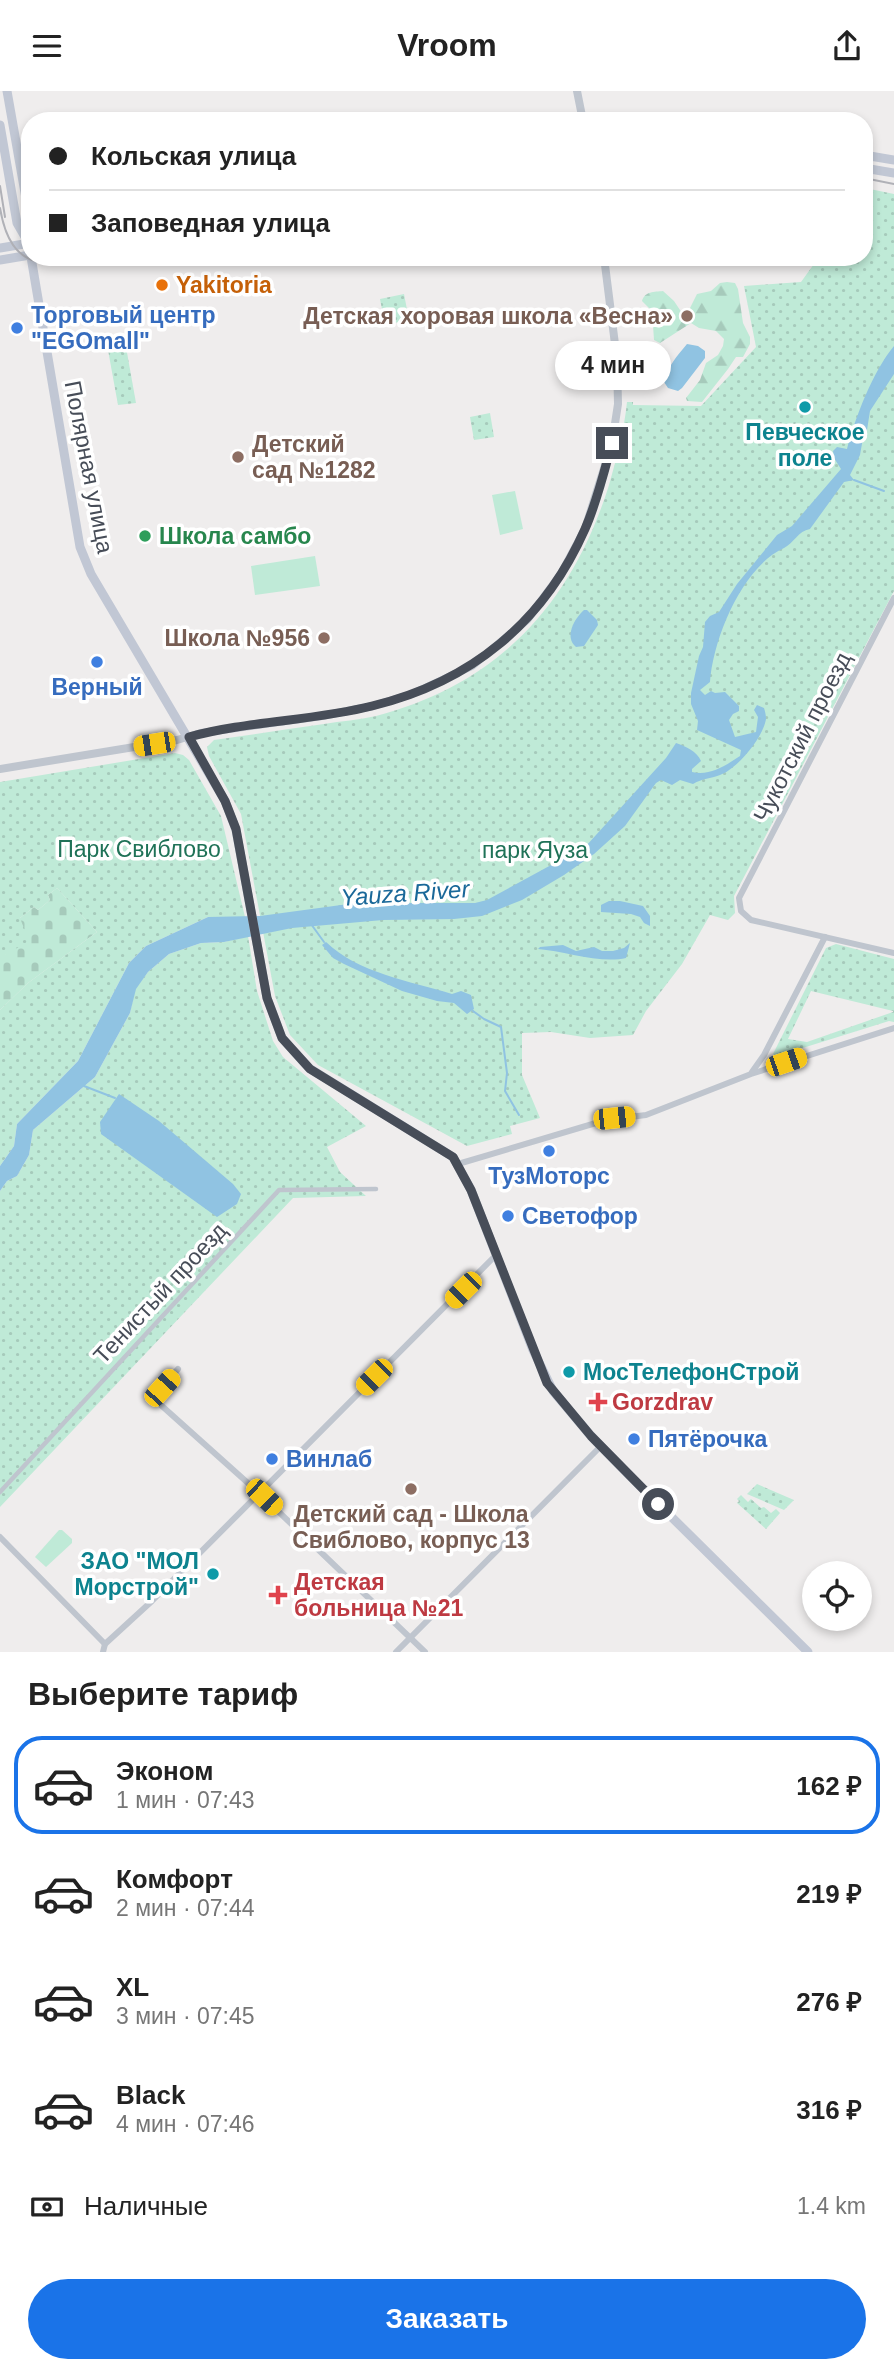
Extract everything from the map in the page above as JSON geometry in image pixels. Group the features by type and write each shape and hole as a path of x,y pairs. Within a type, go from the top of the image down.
{"main road":[{"path":"7,91 21,170"},
{"path":"0,125 17,223 21,230"},
{"path":"873,156 894,160"},
{"path":"873,170 894,173"},
{"path":"0,248 21,244"},
{"path":"0,261 21,258"},
{"name":"Полярная улица","path":"32,266 80,547 91,573 189,737 231,815 267,998 282,1038 310,1069 444,1151 458,1164"},
{"path":"458,1164 471,1190 547,1383 601,1446 808,1652"}],"street":[{"path":"577,91 581,112"},
{"path":"0,769 363,708 412,694 472,666 527,620 561,574 585,529 612,443 618,404 617,360 605,266"},
{"name":"Чукотский проезд","path":"825,937 746,917 739,905 741,892 894,598"},
{"path":"751,1074 764,1055 825,937 894,953"},
{"path":"458,1164 606,1120 646,1115 751,1074 894,1028"},
{"name":"Тенистый проезд","path":"0,1492 279,1190 376,1189"},
{"path":"0,1537 104,1648 496,1255"},
{"path":"178,1369 153,1398 258,1492 425,1652"},
{"path":"396,1652 601,1446"}],"green space":[{"name":"парк Яуза","path":"873,190 894,194 894,591 734,896 735,913 728,920 710,915 682,964 646,1011 633,1035 590,1038 551,1032 522,1033 522,1075 540,1118 510,1126 512,1134 467,1146 318,1065 290,1035 275,996 241,814 209,756 207,747 214,740 376,716 420,702 459,683 494,660 525,633 551,602 574,566 609,485 627,402 633,402 633,405 701,406 756,347 744,286 801,282 813,266 873,266"},
{"path":"720,283 735,283 738,289 743,323 750,337 750,344 743,357 736,357 702,402 687,401 686,398 700,380 706,363 718,355 724,339 716,331 699,328 691,323 660,343 654,340 652,311 642,301 643,298 653,292 663,291 682,313 689,310 697,294 711,291"},
{"path":"404,294 409,320 385,325 380,299"},
{"path":"126,347 136,403 118,405 108,350"},
{"path":"490,413 494,437 474,440 470,417"},
{"path":"515,491 523,529 500,535 492,495"},
{"path":"315,556 320,586 255,595 251,566"},
{"name":"Парк Свиблово","path":"175,753 189,760 221,816 245,917 208,917 146,946 129,963 78,1061 17,1124 14,1146 0,1166 0,1010 28,983 97,932 57,888 48,895 50,900 38,910 34,907 20,918 29,941 5,955 0,955 0,782"},
{"path":"57,888 97,932 28,983 0,1010 0,955 5,955 20,918 34,907 38,910 50,900 48,895"},
{"path":"248,936 257,991 273,1041 283,1057 366,1126 327,1147 340,1172 366,1196 293,1198 0,1507 0,1191 7,1181 17,1176 29,1155 33,1130 95,1077 130,1013 135,989 148,972 169,954 201,943 224,942"},
{"path":"836,944 894,959 894,1022 889,1021 777,1056 773,1054 826,948","holes":["811,991 893,1011 807,1042 788,1039"]},
{"path":"757,1484 794,1500 784,1510 747,1494"},
{"path":"741,1495 748,1502 751,1499 771,1513 776,1509 780,1513 766,1529 737,1503"},
{"path":"59,1530 72,1539 72,1543 46,1567 35,1557"}],"water":[{"path":"687,344 698,346 705,351 705,358 682,388 678,391 668,388 664,382 668,371"},
{"path":"894,346 894,374 870,411 860,455 850,475 854,480 844,482 810,529 769,557 743,587 732,606 717,646 710,682 700,690 705,695 711,691 725,692 739,706 739,711 729,720 735,737 756,732 758,717 754,710 757,705 764,708 764,727 741,760 727,772 693,784 680,780 672,785 661,780 656,783 625,826 594,854 522,900 482,916 383,920 292,928 224,942 201,943 169,954 148,972 136,989 130,1013 95,1077 33,1130 29,1155 17,1176 7,1181 0,1191 0,1166 14,1146 17,1124 78,1061 129,963 146,946 208,917 260,916 356,903 475,903 487,900 586,846 666,758 676,743 690,749 699,757 701,761 692,772 699,773 723,767 740,756 741,750 697,730 698,721 691,704 691,693 703,647 705,622 719,612 737,584 777,535 792,526 841,469 833,451 837,447 847,449 866,395 879,368"},
{"path":"584,610 597,620 598,625 584,646 576,647 572,643 571,633 574,623"},
{"path":"609,901 643,906 650,916 650,926 640,917 631,914 601,912 601,905"},
{"path":"326,942 353,961 385,975 452,994 461,991 471,995 474,1009 467,1014 454,1003 402,991 333,958 322,945"},
{"path":"630,943 626,958 616,959 538,949 563,945 576,951 594,947 602,951 613,951"},
{"path":"119,1094 159,1121 233,1184 241,1194 237,1204 217,1217 101,1134 100,1122"}],"waterway":[{"path":"854,480 884,491"},
{"path":"311,924 324,942"},
{"path":"473,1011 501,1027 507,1073 505,1091 519,1115"},
{"path":"84,1086 115,1098"}],"tram line":[{"path":"873,180 894,184"},
{"path":"0,186 5,217"},
{"path":"0,208 5,229 13,245 21,253"}],"place":[{"name":"Yakitoria","path":"162,285"},
{"name":"Детская хоровая школа «Весна»","path":"687,316"},
{"name":"Торговый центр \"EGOmall\"","path":"17,328"},
{"name":"Певческое поле","path":"805,407"},
{"name":"Детский сад №1282","path":"238,457"},
{"name":"Школа самбо","path":"145,536"},
{"name":"Школа №956","path":"324,638"},
{"name":"Верный","path":"97,662"},
{"name":"ТузМоторс","path":"549,1151"},
{"name":"Светофор","path":"508,1216"},
{"name":"МосТелефонСтрой","path":"569,1372"},
{"name":"Gorzdrav","path":"598,1402"},
{"name":"Пятёрочка","path":"634,1439"},
{"name":"Винлаб","path":"272,1459"},
{"name":"Детский сад - Школа Свиблово, корпус 13","path":"411,1489"},
{"name":"ЗАО \"МОЛ Морстрой\"","path":"213,1574"},
{"name":"Детская больница №21","path":"278,1595"}],"route":[{"path":"612,443 585,529 561,574 527,620 472,666 412,694 373,706 189,737 225,801 236,829 267,998 282,1038 310,1069 453,1157 471,1190 547,1383 591,1436 658,1504"}],"water label":[{"name":"Yauza River","path":"405,893"}]}
